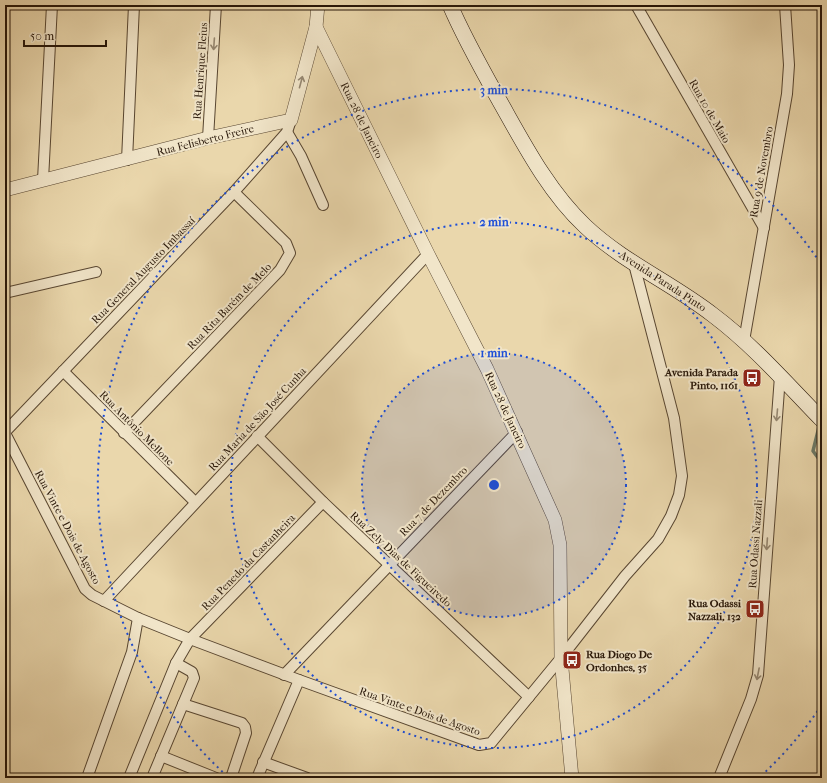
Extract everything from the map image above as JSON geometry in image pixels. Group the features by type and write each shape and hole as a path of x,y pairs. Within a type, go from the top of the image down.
{"main road":[{"name":"Avenida Parada Pinto","path":"450,5 464,37 524,146 557,195 584,226 634,264 686,295 715,316 744,341 822,420"}],"street":[{"path":"43,180 52,5"},
{"path":"127,160 134,5"},
{"name":"Rua Henrique Fleius","path":"208,138 216,5"},
{"path":"291,120 316,27 318,5"},
{"name":"Rua 10 de Maio","path":"636,5 764,228"},
{"name":"Rua 9 de Novembro","path":"744,341 787,94 789,65 785,5"},
{"name":"Rua 28 de Janeiro","path":"316,27 517,432 558,527 560,545 562,658 572,778"},
{"name":"Rua Felisberto Freire","path":"5,190 127,160 208,138 291,120"},
{"name":"Rua General Augusto Imbassaí","path":"5,432 234,192 287,132 291,120"},
{"path":"287,132 301,156 324,205"},
{"name":"Rua Rita Barém de Melo","path":"124,433 280,270 288,259 290,253 286,243 234,192"},
{"name":"Rua Maria de São José Cunha","path":"104,601 428,254"},
{"name":"Rua Vinte e Dois de Agosto","path":"5,432 86,589 92,595 138,618 284,675 479,745 490,743 562,658 625,576 658,538 671,516 680,495 682,476 674,418 634,264"},
{"path":"5,293 96,272"},
{"name":"Rua Antônio Mellone","path":"63,371 195,502"},
{"name":"Rua Odassi Nazzali","path":"719,778 751,699 758,675 780,376"},
{"name":"Rua 7 de Dezembro","path":"284,675 517,432"},
{"name":"Rua Zely Dias de Figueiredo","path":"257,436 323,502 529,697"},
{"name":"Rua Penedo da Castanheira","path":"129,778 176,663 190,639 323,502"},
{"path":"87,778 132,652 138,618"},
{"path":"152,778 194,674 176,663"},
{"path":"258,778 263,762 299,680"},
{"path":"183,704 242,723 245,727 246,733 230,778"},
{"path":"161,756 216,778"},
{"path":"263,762 307,778"}],"waterway":[{"path":"820,423 813,451 822,463"}],"place":[{"name":"Avenida Parada Pinto, 1161","path":"752,378"},
{"name":"Rua Odassi Nazzali, 132","path":"755,609"},
{"name":"Rua Diogo De Ordonhes, 35","path":"572,660"}]}
